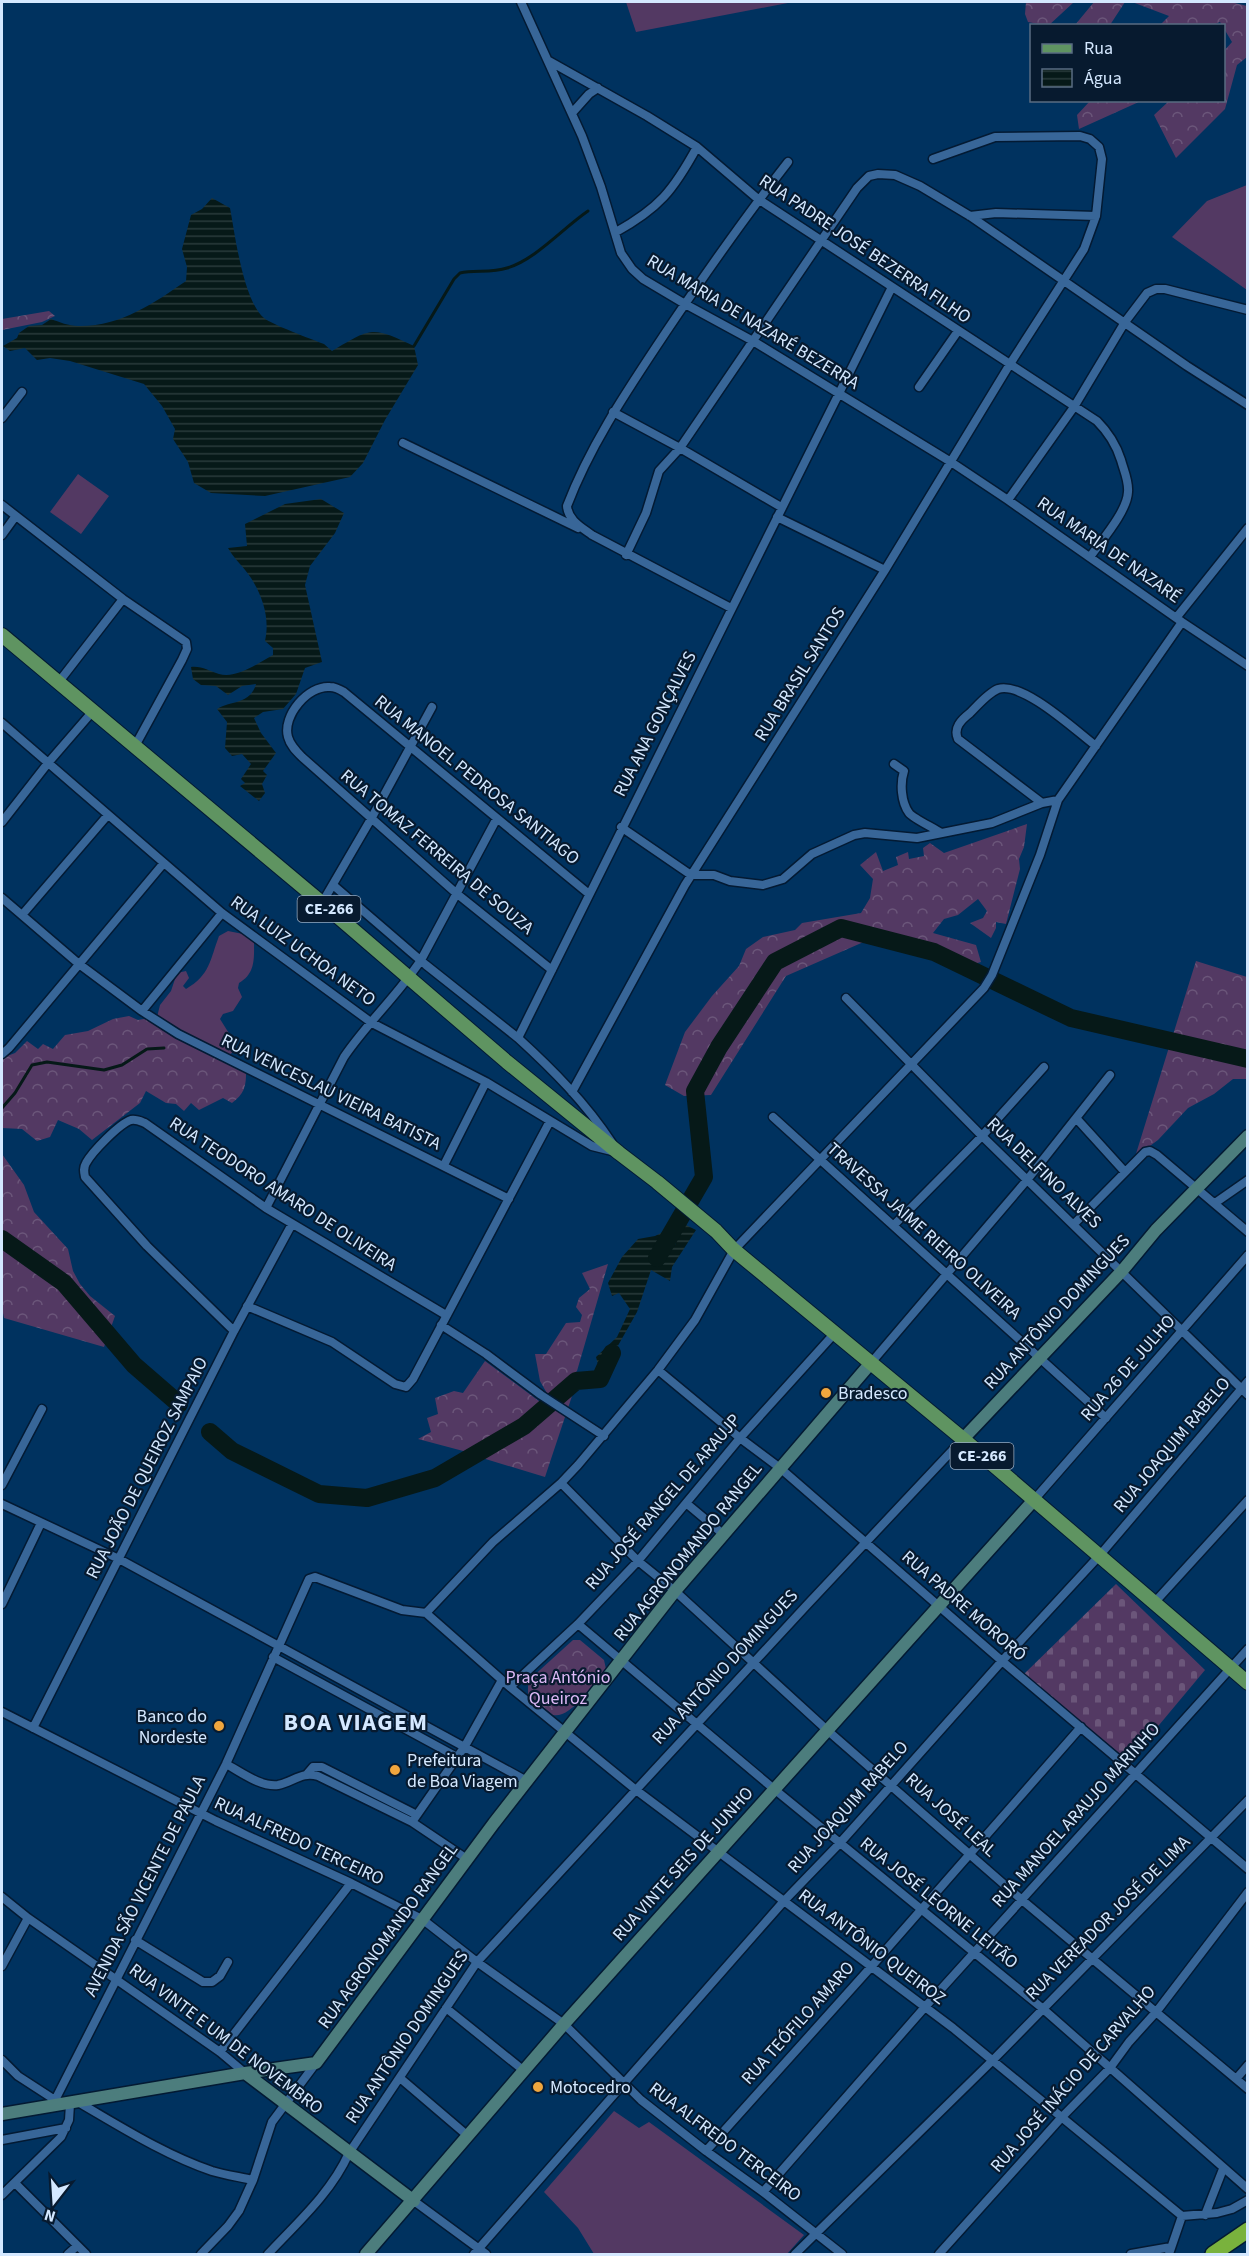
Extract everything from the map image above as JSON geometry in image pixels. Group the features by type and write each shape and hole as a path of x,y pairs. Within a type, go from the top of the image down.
{"highway":[{"path":"1213,2254 1248,2230"}],"main road":[{"name":"CE-266","path":"2,635 409,978 716,1231 734,1250 963,1439 1248,1683"}],"street":[{"name":"RUA MARIA DE NAZARÉ BEZERRA","path":"521,2 572,113 601,187 621,253 632,269 643,279 753,341 951,462"},
{"name":"RUA PADRE JOSÉ BEZERRA FILHO","path":"548,60 697,147 759,199 1097,421 1110,433 1128,482 1128,494 1122,510 1089,557"},
{"path":"572,113 589,94 598,88"},
{"name":"RUA BRASIL SANTOS","path":"572,1092 691,876 885,570 1010,364 1084,249 1096,216 1102,159 1099,147 1090,139 1080,136 995,137 933,159"},
{"path":"616,232 643,217 665,198 697,147"},
{"path":"592,535 573,520 567,506 613,412 685,304 788,162"},
{"path":"626,555 646,513 659,471 680,448 857,188 869,176 895,175 920,186 970,216 1248,405"},
{"path":"970,216 996,213 1096,216"},
{"name":"RUA ANA GONÇALVES","path":"518,1038 621,827 892,287"},
{"path":"1008,500 1074,406 1125,322 1147,293 1156,289 1165,289 1248,310"},
{"path":"919,387 958,331"},
{"path":"2,418 5,407 22,392"},
{"path":"613,412 781,507"},
{"path":"403,443 592,535 626,555 731,608"},
{"name":"RUA MARIA DE NAZARÉ","path":"951,462 1248,666"},
{"path":"2,505 123,599 185,640 187,644 182,660 135,746"},
{"path":"2,535 15,517"},
{"path":"777,517 885,570"},
{"path":"278,1646 311,1577 402,1610 426,1613 494,1542 561,1482 604,1436 695,1320 734,1250 984,988 1040,855 1058,800 1179,620 1248,528"},
{"path":"58,683 123,599"},
{"name":"RUA TOMAZ FERREIRA DE SOUZA","path":"344,692 330,687 318,689 304,699 291,714 288,738 302,757 456,893 552,970"},
{"path":"1042,803 958,740 956,729 961,720 996,690 1006,687 1028,695 1096,746"},
{"name":"RUA MANOEL PEDROSA SANTIAGO","path":"344,692 589,894"},
{"path":"322,903 432,707"},
{"path":"2,822 48,762 93,711"},
{"name":"RUA LUIZ UCHOA NETO","path":"2,723 222,913 372,1023 486,1082 592,1146 619,1153"},
{"path":"894,764 904,771 901,780 902,795 909,813 941,833"},
{"path":"621,827 691,876 714,875 746,884 767,885 789,875 812,854 854,835 865,833 917,838 992,823 1042,803 1058,800"},
{"path":"22,915 107,816"},
{"path":"266,1208 344,1057 421,960 497,818"},
{"path":"3,1053 163,864"},
{"path":"333,885 544,1062 593,1113 619,1153"},
{"name":"RUA VENCESLAU VIEIRA BATISTA","path":"2,898 79,964 142,1011 211,1052 509,1199"},
{"path":"142,1011 222,913"},
{"name":"RUA DELFINO ALVES","path":"846,998 910,1065 1244,1392"},
{"path":"894,1225 982,1136 1044,1068"},
{"name":"RUA AGRONOMANDO RANGEL","path":"201,2254 239,2211 253,2180 268,2131 285,2104 526,1781 675,1591 947,1276 1110,1076"},
{"path":"444,1165 486,1082"},
{"name":"TRAVESSA JAIME RIEIRO OLIVEIRA","path":"773,1117 1106,1418"},
{"path":"1076,1118 1125,1172"},
{"name":"RUA TEODORO AMARO DE OLIVEIRA","path":"234,1331 147,1246 85,1177 84,1168 87,1160 109,1136 129,1121 134,1120 145,1124 266,1208 446,1316"},
{"path":"248,1306 332,1342 401,1387 409,1384 550,1121"},
{"name":"RUA ANTÔNIO DOMINGUES","path":"268,2254 334,2179 477,1962 1122,1271 1156,1230 1246,1140"},
{"path":"1074,1224 1145,1152 1157,1155 1248,1232"},
{"path":"1215,1203 1248,1180"},
{"name":"RUA JOÃO DE QUEIROZ SAMPAIO","path":"33,1728 234,1331 292,1224"},
{"name":"RUA 26 DE JULHO","path":"1033,1501 1248,1255"},
{"path":"441,1325 604,1436"},
{"name":"RUA JOSÉ RANGEL DE ARAUJP","path":"510,1687 578,1624 638,1561 740,1438 834,1334"},
{"name":"RUA PADRE MORORÓ","path":"658,1370 780,1468 1002,1661 1248,1869"},
{"name":"RUA JOAQUIM RABELO","path":"480,2253 784,1901 840,1843 1100,1555 1244,1392 1248,1381"},
{"path":"2,1485 42,1409"},
{"name":"RUA JOSÉ LEAL","path":"561,1482 638,1561 675,1591 827,1730 1022,1900 1248,2089"},
{"path":"1154,1603 1248,1500"},
{"name":"RUA VINTE SEIS DE JUNHO","path":"366,2254 414,2201 523,2070 1033,1501"},
{"path":"686,1503 723,1534"},
{"path":"2,1504 119,1559 526,1781"},
{"path":"2,1604 41,1522"},
{"name":"RUA ANTÔNIO QUEIROZ","path":"426,1613 510,1687 636,1790 926,2007 1182,2216"},
{"name":"RUA JOSÉ LEORNE LEITÃO","path":"578,1624 774,1789 1042,2008 1248,2189"},
{"name":"AVENIDA SÃO VICENTE DE PAULA","path":"54,2103 226,1764 278,1646"},
{"name":"RUA MANOEL ARAUJO MARINHO","path":"763,2192 974,1953 1248,1649"},
{"path":"273,1657 457,1757"},
{"path":"415,1819 465,1746 502,1680"},
{"name":"RUA ALFREDO TERCEIRO","path":"2,1712 242,1834 351,1883 422,1919 477,1962 564,2024 624,2085 706,2151 816,2232 842,2254"},
{"name":"RUA TEÓFILO AMARO","path":"706,2151 1081,1727"},
{"path":"226,1764 269,1785 280,1784 307,1774 318,1776 415,1819 467,1859"},
{"name":"RUA VEREADOR JOSÉ DE LIMA","path":"816,2232 992,2061 1248,1800"},
{"path":"220,2052 351,1883"},
{"name":"RUA JOSÉ INÁCIO DE CARVALHO","path":"939,2254 1061,2118 1110,2068 1129,2042 1157,2011 1248,1892"},
{"name":"RUA VINTE E UM DE NOVEMBRO","path":"2,1897 28,1918 220,2052 480,2253"},
{"path":"2,1966 28,1918"},
{"path":"135,1940 203,1982 212,1982 220,1976 228,1962"},
{"path":"446,2008 523,2070"},
{"path":"2,2060 18,2076 54,2103"},
{"path":"2,2114 54,2103 74,2103 316,2063"},
{"path":"1236,2079 1248,2065"},
{"path":"400,2078 468,2136"},
{"path":"2,2195 55,2144 66,2128 74,2103"},
{"path":"74,2103 214,2172 253,2180"},
{"path":"2,2140 66,2128"},
{"path":"1205,2215 1223,2169"},
{"path":"15,2183 86,2254"},
{"path":"1131,2254 1170,2251 1182,2216 1205,2215 1232,2209 1248,2200"},
{"path":"795,2254 816,2232"},
{"path":"68,2254 76,2246"}],"green space":[{"path":"626,2 793,2 636,32"},
{"path":"1026,2 1074,2 1050,24 1028,22 1025,14"},
{"path":"1094,2 1125,2 1111,24 1076,24"},
{"path":"1132,2 1231,2 1247,6 1247,57 1237,65 1225,109 1176,158 1154,115 1168,102 1225,102 1225,50 1232,42 1225,30 1225,24 1220,22 1215,24 1161,24 1169,16"},
{"path":"1089,102 1139,102 1079,129 1077,115"},
{"path":"1247,185 1247,290 1172,237 1207,201"},
{"path":"49,311 55,316 42,322 2,330 2,319"},
{"path":"78,474 109,496 81,534 50,512"},
{"path":"1027,824 1024,847 1019,859 1020,869 1006,924 996,922 991,938 970,923 983,918 987,911 978,899 958,915 944,919 933,933 976,945 981,962 956,969 875,937 786,976 711,1095 684,1096 665,1085 685,1032 712,996 739,966 746,949 763,937 795,930 802,923 861,913 870,898 873,879 860,865 876,852 883,871 898,865 896,857 908,852 909,859 924,856 923,848 930,843 944,853"},
{"path":"228,931 243,934 254,940 254,953 249,975 239,983 238,988 242,997 233,1011 223,1014 220,1019 235,1043 232,1053 226,1056 178,1032 157,1017 160,1005 171,991 177,973 186,971 189,978 183,986 186,989 194,984 205,972 219,936"},
{"path":"1196,961 1247,977 1247,1054 1172,1038"},
{"path":"129,1016 138,1020 149,1018 246,1073 242,1093 232,1103 223,1098 199,1110 191,1103 184,1111 176,1104 166,1103 146,1091 140,1103 92,1140 79,1129 58,1120 50,1137 37,1141 22,1129 2,1128 2,1058 15,1053 27,1041 38,1049 43,1044 53,1049 65,1035 88,1031 113,1019"},
{"path":"1170,1044 1247,1060 1247,1079 1233,1079 1214,1094 1188,1108 1158,1140 1135,1157"},
{"path":"2,1154 24,1185 34,1212 68,1249 73,1271 80,1284 90,1296 115,1316 104,1347 4,1318 2,1308"},
{"path":"608,1264 577,1371 549,1397 540,1381 535,1354 546,1354 566,1323 580,1322 582,1315 576,1307 579,1298 590,1289 582,1273"},
{"path":"485,1361 543,1404 521,1423 467,1452 418,1439 431,1432 427,1418 438,1414 435,1398 454,1391 463,1393"},
{"path":"574,1390 545,1477 479,1457 524,1432"},
{"path":"1116,1584 1205,1670 1129,1761 1023,1675"},
{"name":"Praça António Queiroz","path":"573,1640 580,1640 604,1660 606,1669 574,1707 560,1715 553,1715 528,1695 528,1684 530,1679"},
{"path":"614,2111 639,2128 649,2122 804,2235 787,2254 594,2254 578,2228 544,2192"}],"water":[{"path":"212,198 230,208 245,282 257,309 264,318 324,344 332,351 356,337 372,332 389,335 414,346 418,365 385,420 363,463 350,477 265,496 211,493 194,483 188,462 173,439 175,429 162,406 144,384 70,361 50,358 37,360 25,348 10,351 3,346 17,338 19,333 29,326 42,325 51,319 78,326 122,318 149,305 186,281 187,267 182,249 191,215 202,209"},
{"path":"321,499 344,513 335,533 310,566 305,585 322,662 305,668 296,694 283,709 263,712 254,718 261,733 276,753 263,771 267,775 262,784 265,793 259,801 240,786 245,783 241,779 251,764 242,754 232,756 225,748 227,722 217,709 245,699 256,684 242,686 228,695 216,686 201,685 193,679 191,667 219,674 233,674 273,655 273,648 265,641 266,616 259,593 228,548 247,546 245,524 285,504"},
{"path":"682,1223 696,1230 672,1267 670,1281 651,1270 637,1312 598,1381 576,1384 599,1368 596,1357 617,1337 630,1309 619,1293 612,1296 608,1283 622,1257 638,1239 663,1232 675,1245"}],"waterway":[{"path":"414,346 454,279 460,273 495,270 517,264 538,251 588,211"},
{"path":"657,1258 704,1177 695,1091 719,1047 775,962 841,928 934,952 1071,1018 1248,1059"},
{"path":"2,1108 15,1093 32,1065 47,1062 104,1070 122,1065 147,1049 164,1048"},
{"path":"2,1239 64,1283 134,1365 179,1404"},
{"path":"210,1432 232,1451 319,1494 367,1498 435,1478 524,1426 576,1381 600,1379 612,1353"}],"place":[{"name":"Bradesco","path":"826,1393"},
{"name":"Banco do Nordeste","path":"219,1726"},
{"name":"Prefeitura de Boa Viagem","path":"395,1770"},
{"name":"Motocedro","path":"538,2087"}],"district":[{"name":"BOA VIAGEM","path":"356,1722"}]}
